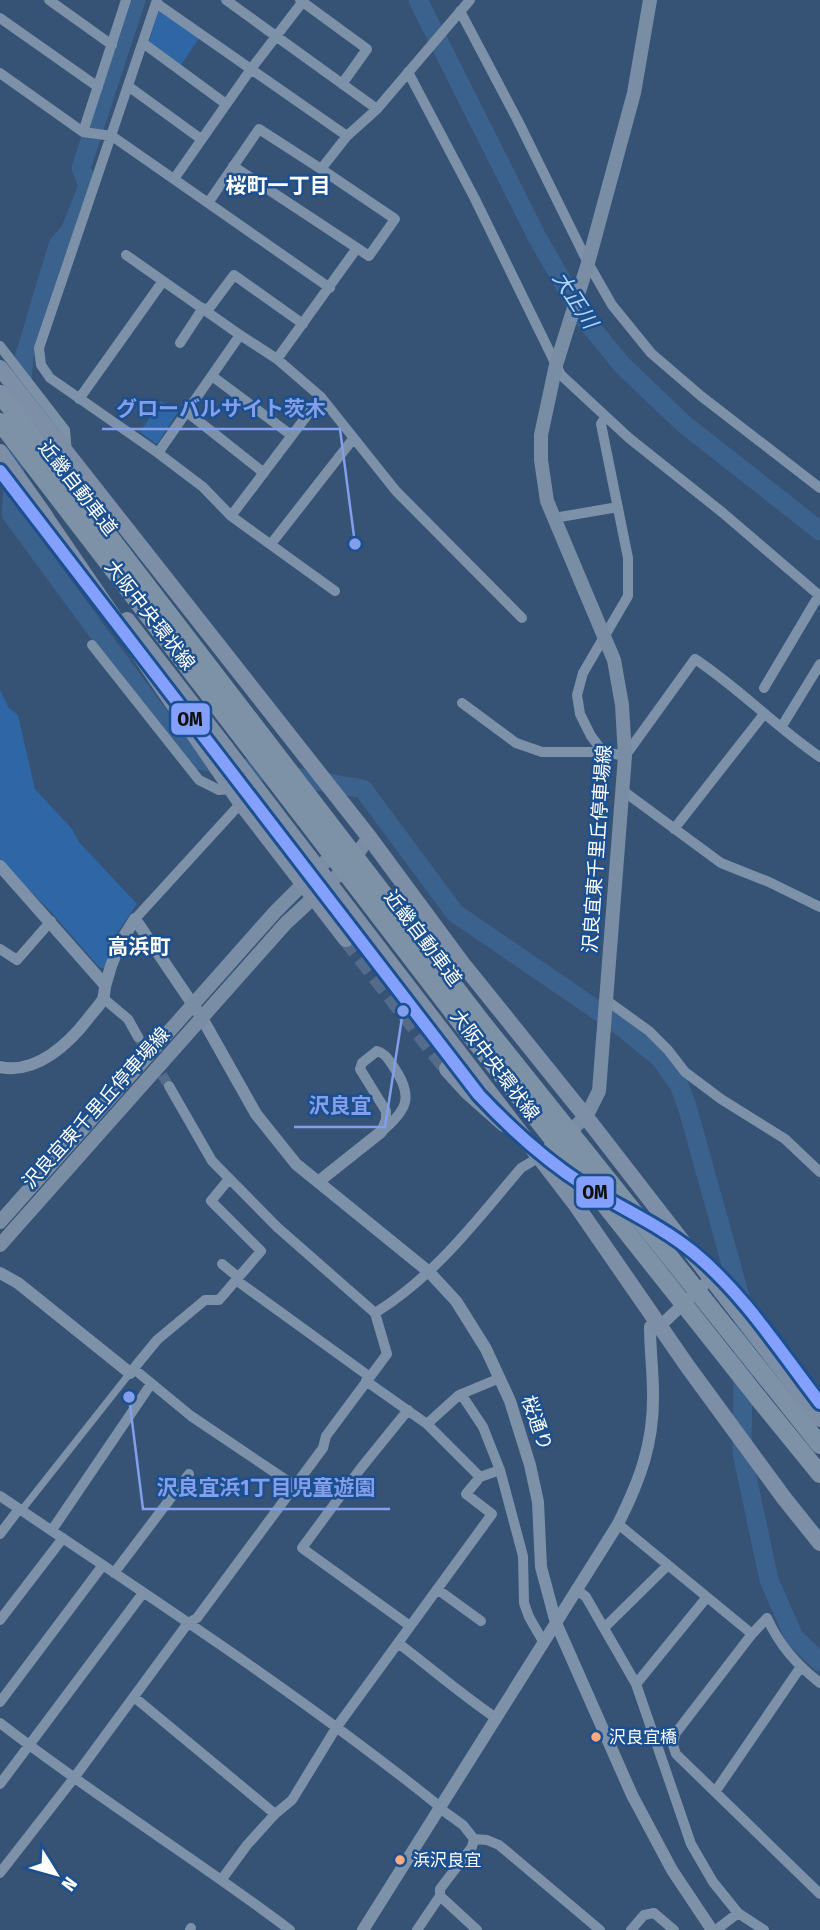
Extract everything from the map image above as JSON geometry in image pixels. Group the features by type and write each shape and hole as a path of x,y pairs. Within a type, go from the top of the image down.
{"highway":[{"name":"近畿自動車道","path":"0,394 481,1021 820,1445"},
{"name":"近畿自動車道","path":"0,422 468,1032 820,1474"}],"main road":[{"name":"沢良宜東千里丘停車場線","path":"534,1152 586,1117 599,1091 625,756 622,705 614,660 544,492 541,435 557,360 588,263 634,93 650,0"},
{"name":"大阪中央環状線","path":"0,368 369,836 462,963 586,1117 709,1279 817,1408"},
{"name":"大阪中央環状線","path":"0,452 40,509 576,1205 733,1429 820,1543"},
{"path":"40,509 231,789 346,939"},
{"name":"沢良宜東千里丘停車場線","path":"0,1245 198,1012 302,884 339,849 369,836"},
{"name":"沢良宜東千里丘停車場線","path":"0,1222 198,1012 286,923 351,863 369,836"},
{"path":"447,1069 468,1092 534,1152"}],"street":[{"path":"49,0 112,45"},
{"path":"226,0 377,109"},
{"path":"321,169 346,136 377,109 470,0"},
{"path":"83,132 125,1"},
{"path":"335,591 231,516 203,487 158,453 50,378 41,365 39,348 156,1 346,136"},
{"path":"174,179 302,1 367,49 342,84"},
{"path":"459,12 518,121 588,263 612,304 651,353 701,396 820,488"},
{"path":"0,18 99,87"},
{"path":"143,43 226,104"},
{"path":"410,70 557,360 561,375 605,416 820,595 764,688"},
{"path":"0,73 83,132 112,136 330,288"},
{"path":"128,86 201,139"},
{"path":"208,203 233,166 259,129 395,219 369,256 233,166"},
{"path":"277,359 357,248"},
{"path":"126,256 277,359 321,397 396,491 522,618"},
{"path":"180,343 234,275 303,324"},
{"path":"79,399 163,281"},
{"path":"158,453 240,335"},
{"path":"0,346 65,430 67,453"},
{"path":"212,376 291,435"},
{"path":"231,516 321,397"},
{"path":"187,412 264,473"},
{"path":"603,752 590,736 580,715 577,695 583,673 628,596 628,558 601,424 605,416"},
{"path":"271,544 353,439"},
{"path":"0,471 26,486"},
{"path":"554,518 618,507"},
{"path":"92,645 199,780 219,790 231,789"},
{"path":"462,703 516,743 542,752 603,752 625,756 695,659 720,675 764,714 820,757"},
{"path":"782,726 820,664"},
{"path":"674,828 764,714"},
{"path":"622,790 721,863 769,882 820,907"},
{"path":"0,1067 9,1069 30,1065 52,1054 78,1032 103,998 121,939 135,919 241,803"},
{"path":"0,866 105,985"},
{"name":"桜通り","path":"135,919 198,1012 256,1114 296,1164 429,1272 469,1320 499,1378 522,1435 538,1502 541,1567 556,1623 632,1794 672,1870 714,1930"},
{"path":"0,949 16,960 51,921"},
{"path":"103,998 128,1019 138,1037"},
{"path":"606,1003 649,1031 685,1073 785,1139 820,1172"},
{"path":"318,1182 381,1132 400,1113 406,1094 405,1082 385,1054 377,1051 362,1063 359,1069 386,1111 381,1132"},
{"path":"0,1872 74,1778 188,1623 197,1618 323,1448 326,1436 387,1354 375,1313 277,1227 212,1161 169,1086"},
{"path":"375,1313 395,1301 438,1266 534,1152"},
{"path":"0,1534 157,1340 205,1300 219,1300 261,1251 211,1200 229,1179"},
{"path":"222,1264 237,1279 427,1424 480,1477"},
{"path":"0,1273 18,1283 191,1416 295,1486"},
{"path":"363,1930 618,1524 643,1468 651,1429 654,1392 650,1327 661,1325 709,1279"},
{"path":"427,1424 461,1394 499,1378"},
{"path":"52,1530 151,1384"},
{"path":"461,1394 483,1427 500,1470 523,1556 524,1603 544,1643"},
{"path":"408,1410 302,1548 410,1626"},
{"path":"222,1879 247,1845 275,1814 292,1800 336,1728 492,1514 466,1494 480,1477 500,1470"},
{"path":"114,1573 188,1474"},
{"path":"0,1496 188,1623 390,1766 463,1825 474,1839 499,1845 600,1930"},
{"path":"618,1524 752,1634"},
{"path":"0,1620 63,1538"},
{"path":"604,1628 668,1564"},
{"path":"0,1702 103,1565"},
{"path":"437,1589 481,1621"},
{"path":"576,1589 586,1597 636,1684 691,1844 713,1882 738,1913 764,1930"},
{"path":"0,1784 143,1593"},
{"path":"636,1684 707,1597"},
{"path":"820,1683 800,1668 776,1639 767,1618 675,1734 673,1745 676,1754 820,1894"},
{"path":"398,1643 495,1718"},
{"path":"715,1792 800,1668"},
{"path":"134,1697 275,1814"},
{"path":"0,1723 74,1778 222,1879 289,1930"},
{"path":"417,1930 440,1896 440,1889 472,1847 474,1839"},
{"path":"440,1896 477,1930"},
{"path":"631,1930 644,1915 654,1913 674,1930"},
{"path":"714,1930 738,1913"}],"shaded area":[{"path":"159,10 200,37 181,65 149,41"},
{"path":"161,401 178,412 157,444 140,432"},
{"path":"0,690 9,708 18,715 35,789 72,829 79,842 137,904 117,933 105,969 99,967 51,912 0,860"}],"waterway":[{"path":"21,391 24,358 58,245 70,231 88,186 81,168 136,0"},
{"name":"大正川","path":"418,0 537,237 583,317 622,365 684,424 820,531"},
{"path":"18,432 11,514 191,759 363,789 455,913 623,1028 660,1058 679,1085 744,1311 742,1453 769,1580 794,1637 820,1662"}],"tunnel":[{"path":"346,939 447,1069"},
{"path":"138,1037 169,1086"}],"transit line":[{"name":"OM","path":"0,471 479,1095 542,1155 598,1193 667,1233 711,1268 761,1324 820,1403"}],"place":[{"name":"グローバルサイト茨木","path":"355,544"},
{"name":"沢良宜","path":"403,1011"},
{"name":"沢良宜浜1丁目児童遊園","path":"129,1397"},
{"name":"沢良宜橋","path":"596,1737"},
{"name":"浜沢良宜","path":"400,1860"}],"district":[{"name":"桜町一丁目","path":"278,186"},
{"name":"高浜町","path":"139,947"}]}
